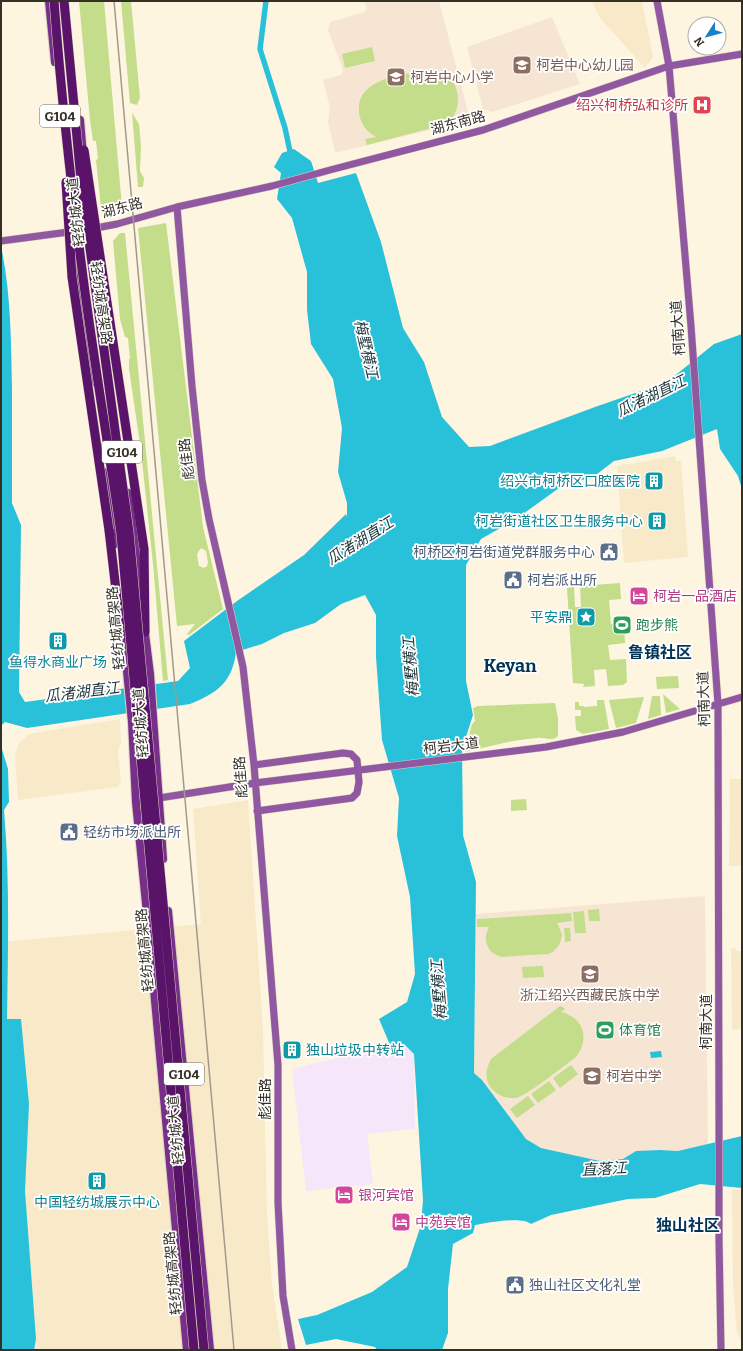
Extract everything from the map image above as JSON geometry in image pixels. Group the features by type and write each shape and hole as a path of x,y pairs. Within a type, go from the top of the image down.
{"highway":[{"name":"轻纺城高架路","path":"54,1 62,97 83,277 111,458 121,534 194,1350"},
{"name":"轻纺城高架路","path":"64,1 82,190 129,532 204,1350"},
{"path":"70,54 144,549 145,632"},
{"path":"62,97 72,277 109,530 117,599 124,635"}],"main road":[{"name":"轻纺城大道","path":"49,1 76,274 108,475 128,677 136,802 187,1350"},
{"name":"轻纺城大道","path":"68,1 91,230 134,535 150,674 165,889 210,1350"}],"street":[{"name":"柯南大道","path":"657,1 669,66 691,326 718,704 718,1195 721,1350"},
{"name":"湖东南路","path":"177,207 272,186 483,130 669,66 742,54"},
{"name":"湖东路","path":"4,241 91,230 177,207"},
{"name":"彪佳路","path":"177,207 192,386 202,480 209,520 244,667 254,764 278,1066 278,1203 283,1296 292,1349"},
{"name":"柯岩大道","path":"159,798 255,783 546,747 623,732 742,697"},
{"path":"254,764 343,753 350,754 356,760 360,782 357,793 352,798 257,811"}],"shaded area":[{"name":"柯岩中心小学","path":"364,1 439,1 468,112 463,122 335,153 328,122 330,108 323,80 341,75 343,70 328,30 330,22 365,12 367,8"},
{"path":"592,1 642,1 653,57 645,68 599,17"},
{"name":"柯岩中心幼儿园","path":"552,17 580,84 492,112 483,109 467,47"},
{"path":"675,456 676,461 681,461 688,557 624,563 617,466"},
{"path":"120,719 121,743 118,751 121,782 118,787 18,800 15,755 19,743 29,734"},
{"path":"730,779 742,779 742,866 729,866"},
{"path":"248,800 263,1030 267,1216 272,1284 282,1350 1,1350 1,942 201,924 193,809"},
{"path":"705,896 708,1145 678,1151 637,1151 623,1159 600,1161 541,1148 526,1139 482,1080 474,1073 476,914"},
{"path":"731,948 736,948 736,951 742,951 742,1029 732,1030"},
{"path":"404,1044 414,1054 415,1129 367,1134 373,1184 306,1191 292,1069 390,1045"},
{"path":"732,1189 742,1190 742,1340 737,1334 733,1287"}],"green space":[{"path":"79,1 104,1 122,207 119,214 105,214 101,208 96,160 98,159 96,141 93,141 90,120"},
{"path":"121,1 131,1 140,98 137,105 130,103"},
{"path":"372,47 375,61 345,68 342,54"},
{"path":"422,70 436,70 450,78 457,90 458,97 458,104 453,117 461,116 462,120 367,145 365,139 376,137 364,127 361,120 359,112 360,101 364,92 381,81 391,77"},
{"path":"132,113 139,124 141,146 140,171 144,178 143,187 138,187"},
{"path":"166,223 203,527 223,609 189,635 187,634 195,624 177,626 138,228","holes":["201,548 206,551 208,562 207,566 204,568 199,566 197,554"]},
{"path":"120,233 125,233 168,680 163,681 141,451 129,369 130,359 128,338 125,337 120,319 113,241"},
{"path":"620,583 621,599 609,600 611,624 624,623 625,643 608,645 610,660 626,659 627,682 623,685 608,686 606,669 594,670 595,686 583,687 584,684 573,683 567,588 574,587 575,607 581,607 580,586"},
{"path":"678,676 679,688 657,689 656,677"},
{"path":"663,694 680,709 666,713"},
{"path":"652,696 660,696 661,715 648,719"},
{"path":"644,697 636,723 616,728 609,700"},
{"path":"597,700 604,700 609,729 583,734 576,730 575,716 581,716 581,710 575,710 575,702 579,702 579,706 584,707 597,706"},
{"path":"555,703 558,718 558,736 556,738 521,740 475,750 474,748 469,749 470,751 465,752 472,724 475,721 473,708 478,706"},
{"path":"526,799 527,810 511,811 511,800"},
{"path":"599,909 600,921 589,921 588,910"},
{"path":"584,911 586,933 575,933 573,912"},
{"path":"571,913 572,921 557,923 562,934 561,940 553,952 548,954 502,957 493,953 487,946 486,937 489,927 477,927 477,919"},
{"path":"564,928 570,928 571,941 565,942"},
{"path":"543,966 544,977 523,978 522,967"},
{"path":"560,1006 565,1009 561,1012 575,1019 583,1030 583,1044 575,1058 521,1096 509,1098 496,1093 487,1081 487,1070 491,1059"},
{"path":"571,1065 578,1074 560,1088 553,1078"},
{"path":"549,1081 556,1090 538,1103 531,1094"},
{"path":"528,1096 535,1105 517,1118 510,1109"}],"water":[{"path":"294,149 311,161 318,183 356,173 381,242 403,328 424,362 442,417 469,447 490,446 667,382 714,344 742,334 742,489 738,476 720,449 717,429 662,451 614,461 592,478 566,483 516,519 481,539 466,565 466,681 473,715 462,749 463,835 476,882 474,1073 482,1080 526,1139 541,1148 600,1161 623,1159 636,1151 678,1151 742,1136 742,1188 700,1184 655,1198 628,1199 551,1215 531,1224 520,1220 512,1220 475,1225 473,1233 453,1244 448,1289 448,1333 442,1350 377,1350 375,1347 336,1339 306,1345 298,1319 317,1315 372,1292 407,1267 421,1225 423,1200 414,1054 404,1044 390,1045 379,1019 407,1002 415,974 410,897 397,836 399,798 382,740 376,657 376,615 365,595 341,604 315,623 284,633 262,644 236,652 231,672 222,686 208,696 190,704 27,728 5,722 1,726 1,246 7,281 11,335 12,503 21,525 19,692 25,702 178,681 190,668 184,641 237,601 304,555 346,514 347,517 347,503 338,472 342,428 333,379 311,344 307,310 307,272 292,218 277,199 281,173 274,167 282,153"},
{"path":"1,746 8,769 9,802 4,810 8,888 7,1019 21,1019 29,1104 25,1191 36,1339 34,1350 1,1350"},
{"path":"661,1051 662,1057 651,1058 650,1052"}],"waterway":[{"name":"梅墅横江","path":"266,1 260,49 285,128 291,156"}],"railway":[{"path":"114,1 234,1350"}],"place":[{"name":"柯岩中心幼儿园","path":"522,65"},
{"name":"柯岩中心小学","path":"396,77"},
{"name":"绍兴柯桥弘和诊所","path":"702,105"},
{"name":"绍兴市柯桥区口腔医院","path":"654,481"},
{"name":"柯岩街道社区卫生服务中心","path":"657,521"},
{"name":"柯桥区柯岩街道党群服务中心","path":"609,552"},
{"name":"柯岩派出所","path":"513,580"},
{"name":"柯岩一品酒店","path":"639,596"},
{"name":"平安鼎","path":"586,617"},
{"name":"跑步熊","path":"622,625"},
{"name":"鱼得水商业广场","path":"58,641"},
{"name":"轻纺市场派出所","path":"69,832"},
{"name":"浙江绍兴西藏民族中学","path":"590,974"},
{"name":"体育馆","path":"605,1030"},
{"name":"独山垃圾中转站","path":"292,1050"},
{"name":"柯岩中学","path":"592,1076"},
{"name":"中国轻纺城展示中心","path":"97,1181"},
{"name":"银河宾馆","path":"344,1195"},
{"name":"中苑宾馆","path":"401,1222"},
{"name":"独山社区文化礼堂","path":"515,1285"}],"district":[{"name":"鲁镇社区","path":"660,652"},
{"name":"Keyan","path":"510,666"},
{"name":"独山社区","path":"688,1225"}],"water label":[{"name":"瓜渚湖直江","path":"651,396"},
{"name":"瓜渚湖直江","path":"360,541"},
{"name":"瓜渚湖直江","path":"82,692"},
{"name":"直落江","path":"604,1169"}]}
